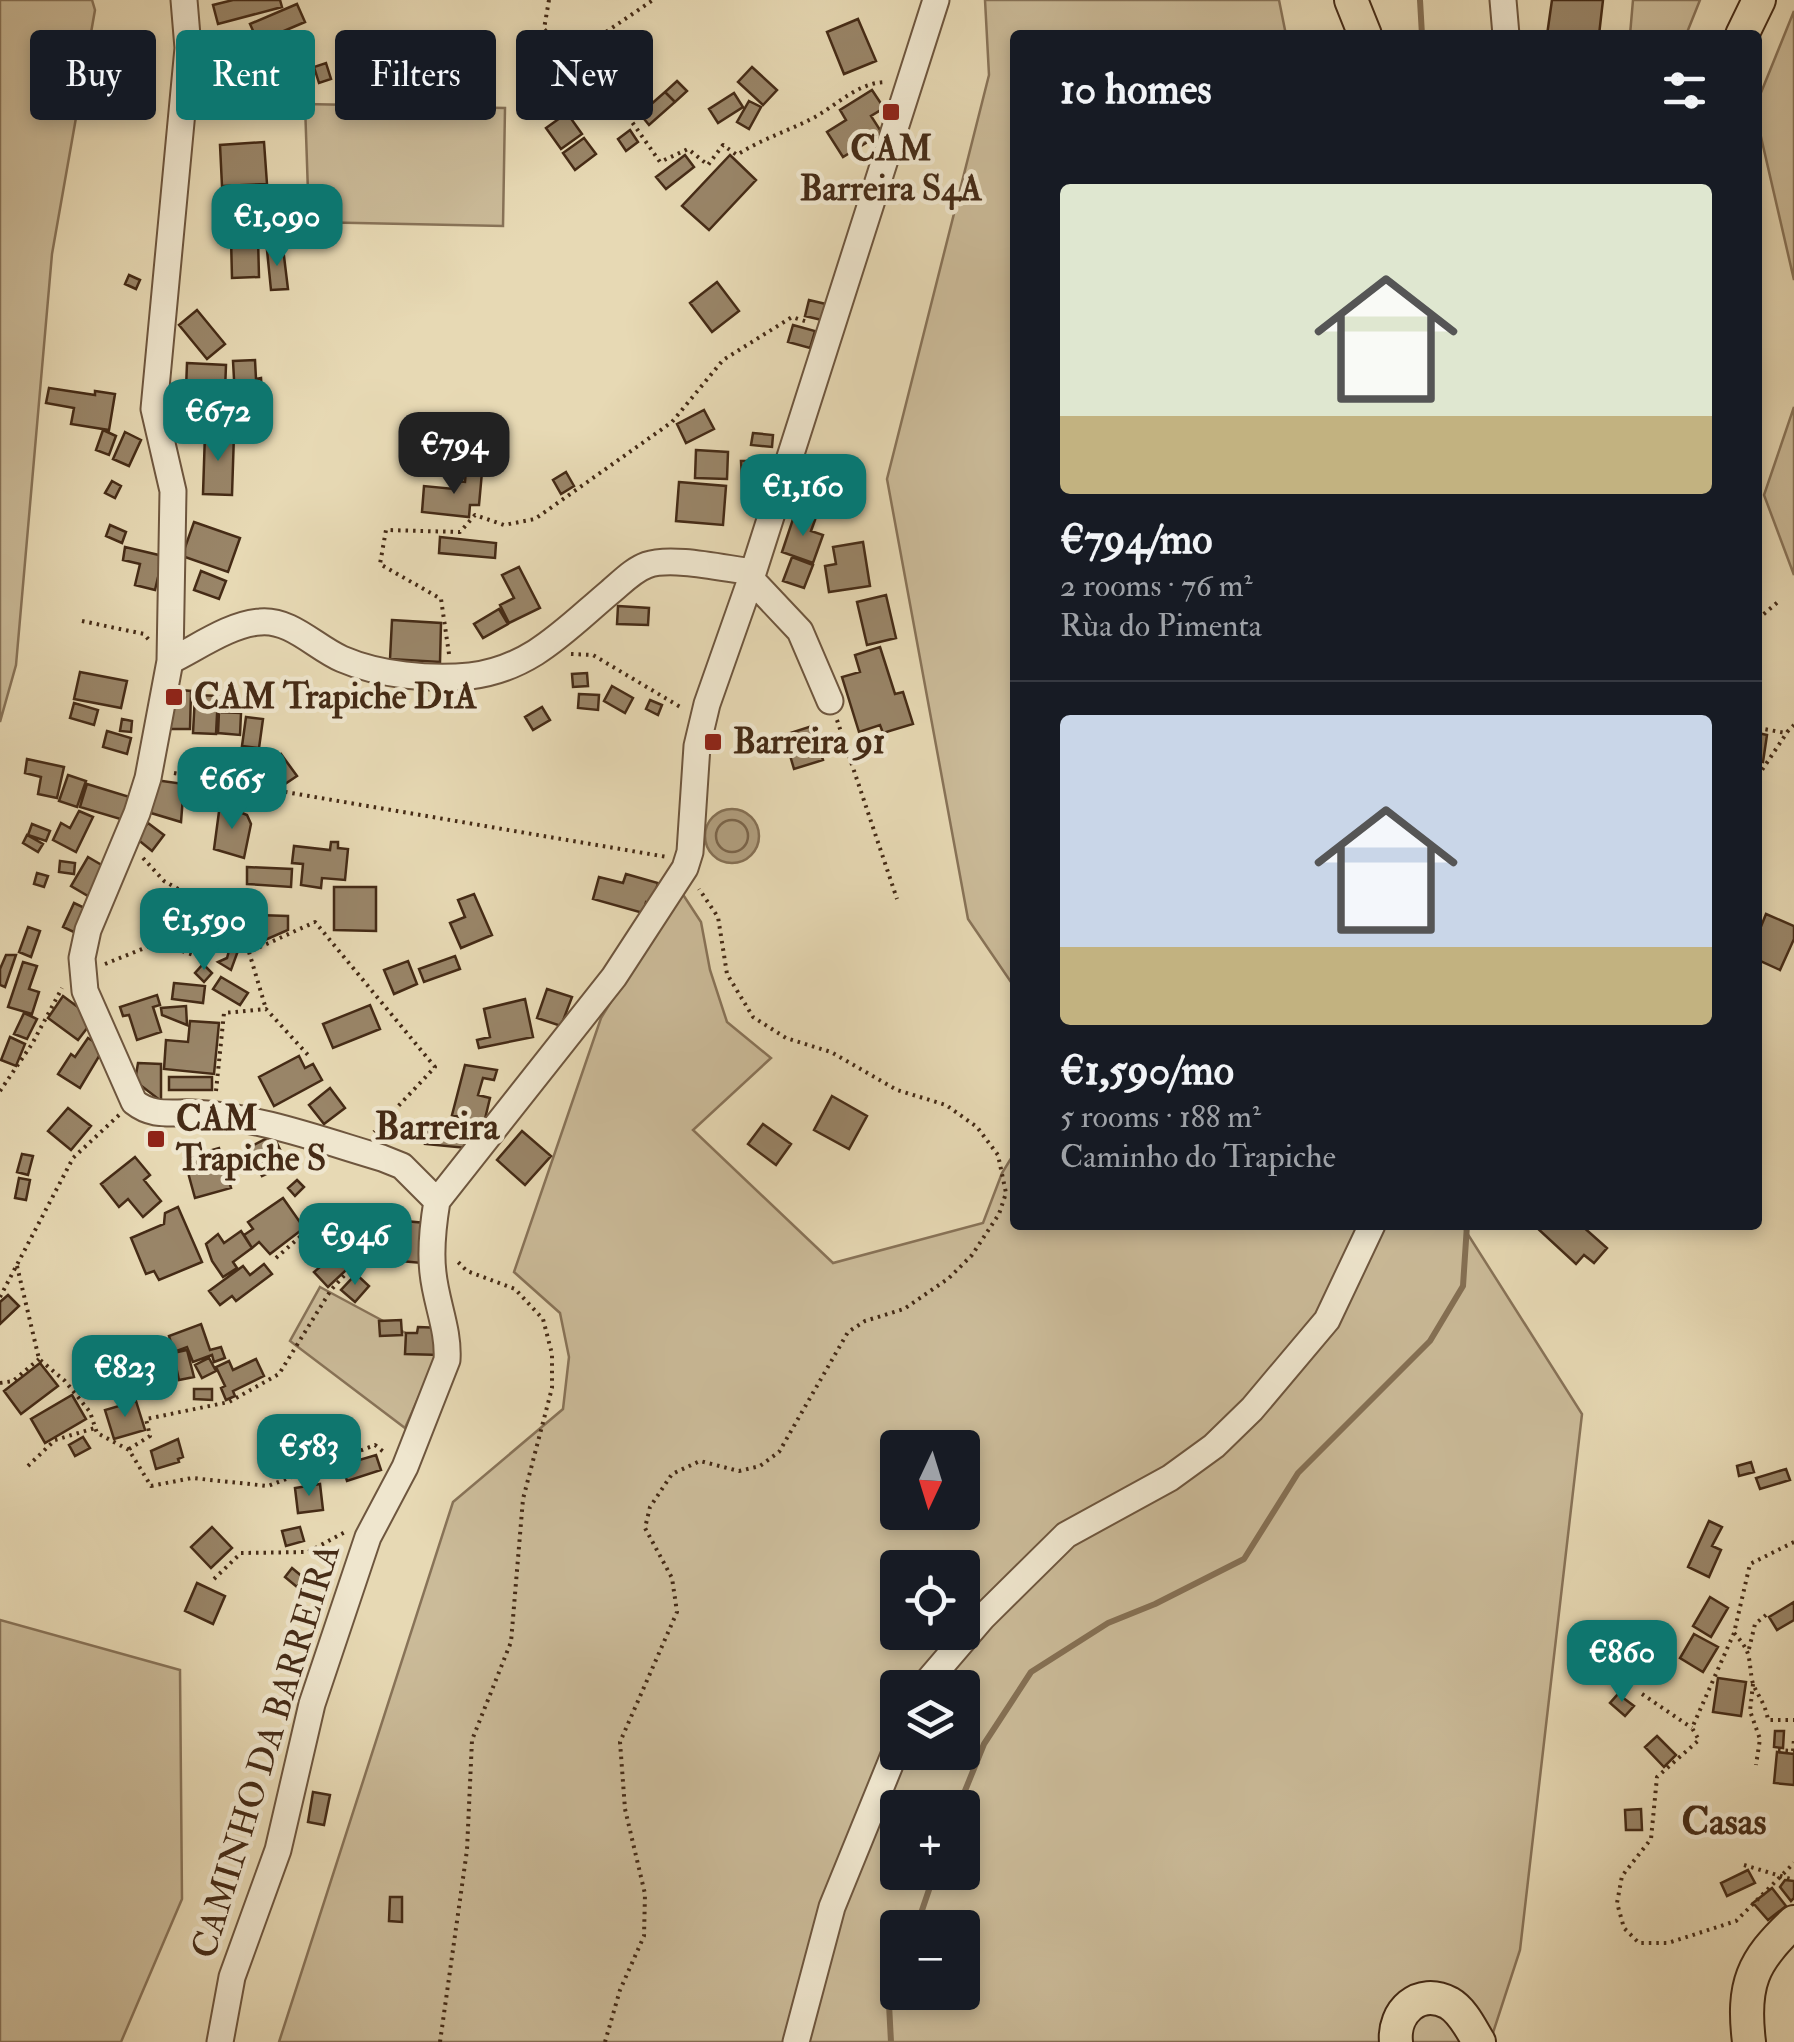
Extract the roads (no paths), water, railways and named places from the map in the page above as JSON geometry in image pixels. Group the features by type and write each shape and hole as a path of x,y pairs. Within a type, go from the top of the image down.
{"main road":[{"path":"1351,0 1363,30"},
{"path":"1745,30 1760,0"},
{"path":"1749,2042 1745,2007 1754,1970 1794,1922"},
{"path":"1396,2042 1395,2030 1402,2012 1418,2000 1437,1998 1454,2006 1480,2042"}],"street":[{"path":"184,0 188,48 154,409 173,491 170,661 150,770 85,946 85,991 134,1102 154,1113 239,1118 357,1150 402,1166 436,1209 614,977 686,864 697,746 703,721 936,0"},
{"path":"1503,0 1506,30"},
{"path":"170,661 262,621 281,624 362,667 452,676 500,670 558,640 634,572 650,564 752,576 800,631 830,701"},
{"name":"CAMINHO DA BARREIRA","path":"220,2042 232,1976 278,1850 312,1704 368,1537 405,1467 447,1360 448,1342 433,1275 436,1209"},
{"path":"937,1670 982,1618 1066,1536 1170,1478 1214,1446 1252,1409 1327,1320 1370,1230"},
{"path":"796,2042 832,1907 888,1770"}],"water":[{"path":"732,809 751,817 759,836 751,855 732,863 713,855 705,836 713,817"}],"waterway":[{"path":"1420,0 1422,30"},
{"path":"965,1790 984,1744 1031,1672 1108,1623 1244,1559 1298,1473 1430,1341 1463,1286 1467,1230"},
{"path":"922,1910 929,1890"},
{"path":"889,2010 891,2042"}],"place":[{"name":"CAM Barreira S4A","path":"891,112"},
{"name":"CAM Trapiche D1A","path":"174,697"},
{"name":"Barreira 91","path":"713,742"},
{"name":"CAM Trapiche S","path":"156,1139"}],"district":[{"name":"Barreira","path":"437,1127"},
{"name":"Casas","path":"1724,1822"}]}
